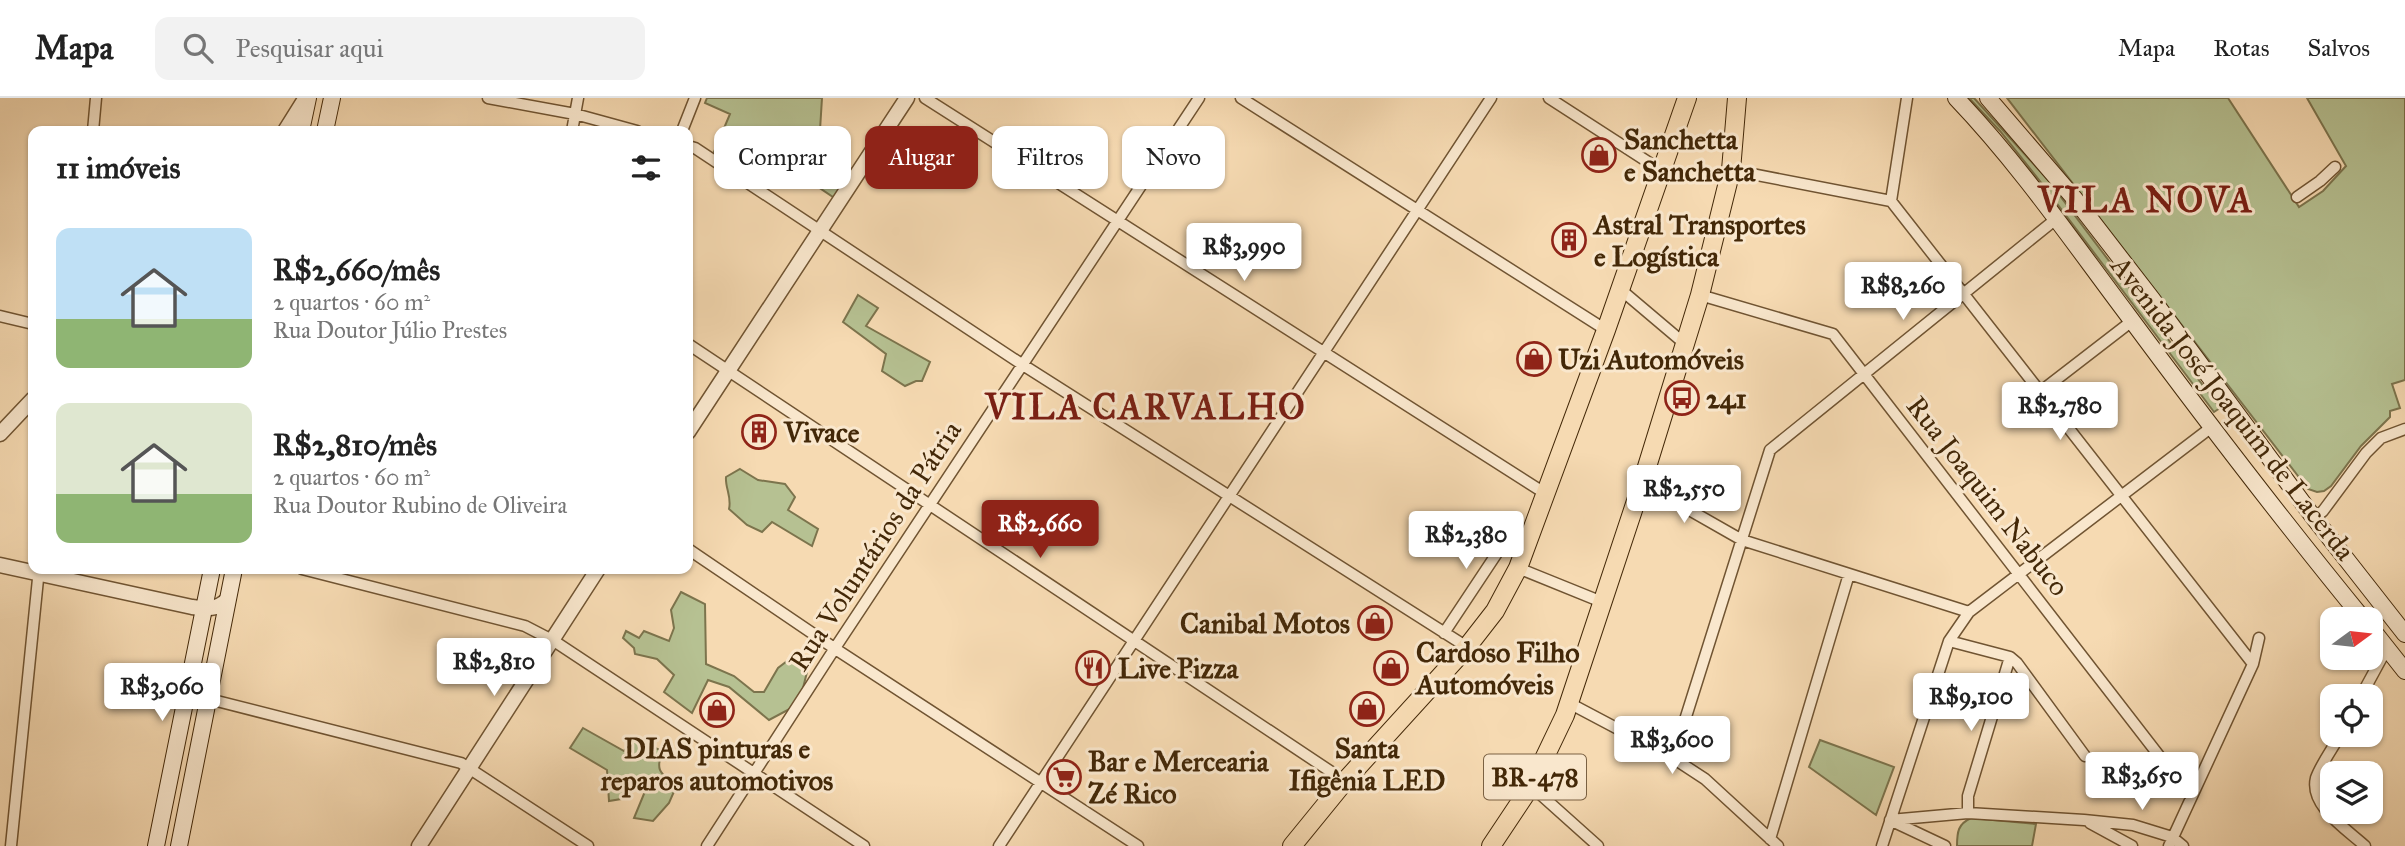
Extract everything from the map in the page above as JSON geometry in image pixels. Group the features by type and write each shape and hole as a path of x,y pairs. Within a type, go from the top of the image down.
{"main road":[{"path":"302,126 307,98"},
{"path":"326,126 332,98"},
{"path":"1292,846 1346,781 1467,647 1495,611 1518,568 1606,330 1687,98"},
{"name":"BR-478","path":"1492,846 1531,786 1569,703 1642,483 1700,295 1731,170 1737,98"},
{"name":"Avenida José Joaquim de Lacerda","path":"1956,98 2006,155 2056,219 2273,508 2353,607"},
{"name":"Avenida José Joaquim de Lacerda","path":"1988,98 2074,198 2314,518 2405,634"},
{"path":"156,846 211,574"},
{"path":"179,846 233,574"},
{"path":"2384,644 2405,671"}],"street":[{"path":"93,126 96,98"},
{"path":"288,126 307,98"},
{"path":"488,98 575,114 619,126"},
{"path":"573,126 578,98"},
{"path":"684,126 695,98"},
{"path":"693,424 907,98"},
{"path":"925,98 1546,494"},
{"name":"Rua Voluntários da Pátria","path":"707,846 1199,98"},
{"path":"1241,98 1606,330"},
{"path":"999,846 1492,98"},
{"path":"1549,98 1662,171"},
{"path":"1891,201 1907,98"},
{"path":"693,147 1023,365 1467,647"},
{"path":"2297,197 2335,167"},
{"path":"1731,170 1891,201 2253,664"},
{"path":"1673,758 1770,450 2056,219"},
{"path":"1620,289 1685,344"},
{"name":"Rua Joaquim Nabuco","path":"1700,295 1833,334 2191,797"},
{"path":"0,316 28,323"},
{"path":"2040,392 2132,321"},
{"path":"693,347 1346,781"},
{"path":"0,434 27,414"},
{"path":"1882,846 1949,641 1969,612 2213,426"},
{"path":"2314,518 2323,511 2381,438 2405,429"},
{"path":"1642,483 1742,540 1969,612"},
{"path":"1444,633 1515,526"},
{"path":"693,552 1138,846"},
{"path":"0,565 28,569"},
{"path":"1518,568 1602,602"},
{"path":"11,846 38,574"},
{"path":"52,574 205,608 221,607 228,599"},
{"path":"322,574 525,626 552,640 864,846"},
{"path":"419,846 595,574"},
{"path":"1569,703 1673,758 1705,779 1774,842 1849,574"},
{"path":"2171,842 2253,664 2259,638"},
{"path":"1949,641 2010,657 2018,663 2085,756"},
{"path":"2368,684 2387,648"},
{"path":"1968,813 1968,796 2010,657"},
{"path":"209,699 461,763 471,767 588,846"},
{"path":"2333,747 2316,779 2317,796 2326,810 2365,846"},
{"path":"1531,786 1598,846"},
{"path":"1890,820 1968,813 2084,820 2133,825 2183,846"},
{"path":"1890,820 1945,846"},
{"path":"2084,820 2132,846"}],"green space":[{"path":"707,98 822,98 820,126 725,126 730,114 705,103"},
{"path":"1969,98 1974,98 2048,180 2220,408 2214,412 2043,185 2000,131"},
{"path":"2007,98 2228,98 2299,207 2323,191 2346,166 2307,98 2405,98 2405,380 2392,384 2400,408 2390,411 2390,417 2361,446 2331,486 2317,492 2308,489"},
{"path":"821,189 842,189 836,199"},
{"path":"858,295 878,308 866,326 930,362 922,381 905,386 882,371 886,354 843,322"},
{"path":"740,469 758,480 785,484 795,497 788,510 818,529 812,546 772,522 762,532 747,525 729,509 726,477"},
{"path":"681,592 705,604 706,664 734,676 754,692 764,692 778,668 791,658 807,672 799,704 769,720 729,687 708,680 692,713 664,692 674,675 657,659 635,654 634,648 623,638 626,631 639,638 644,631 669,641 674,628 671,610"},
{"path":"583,728 624,751 636,739 662,751 659,768 676,787 669,803 653,821 634,818 646,789 631,783 621,799 609,801 607,770 570,748"},
{"path":"1820,740 1894,767 1876,815 1809,767"},
{"path":"1971,818 2036,824 2032,846 1957,846 1959,829"}],"place":[{"name":"Sanchetta e Sanchetta","path":"1599,155"},
{"name":"Astral Transportes e Logística","path":"1569,240"},
{"name":"Uzi Automóveis","path":"1534,359"},
{"name":"241","path":"1682,398"},
{"name":"Vivace","path":"759,432"},
{"name":"Canibal Motos","path":"1375,623"},
{"name":"Live Pizza","path":"1093,668"},
{"name":"Cardoso Filho Automóveis","path":"1391,668"},
{"name":"Santa Ifigênia LED","path":"1367,709"},
{"name":"DIAS pinturas e reparos automotivos","path":"717,710"},
{"name":"Bar e Mercearia Zé Rico","path":"1064,777"}],"district":[{"name":"VILA NOVA","path":"2146,200"},
{"name":"VILA CARVALHO","path":"1146,407"}]}
